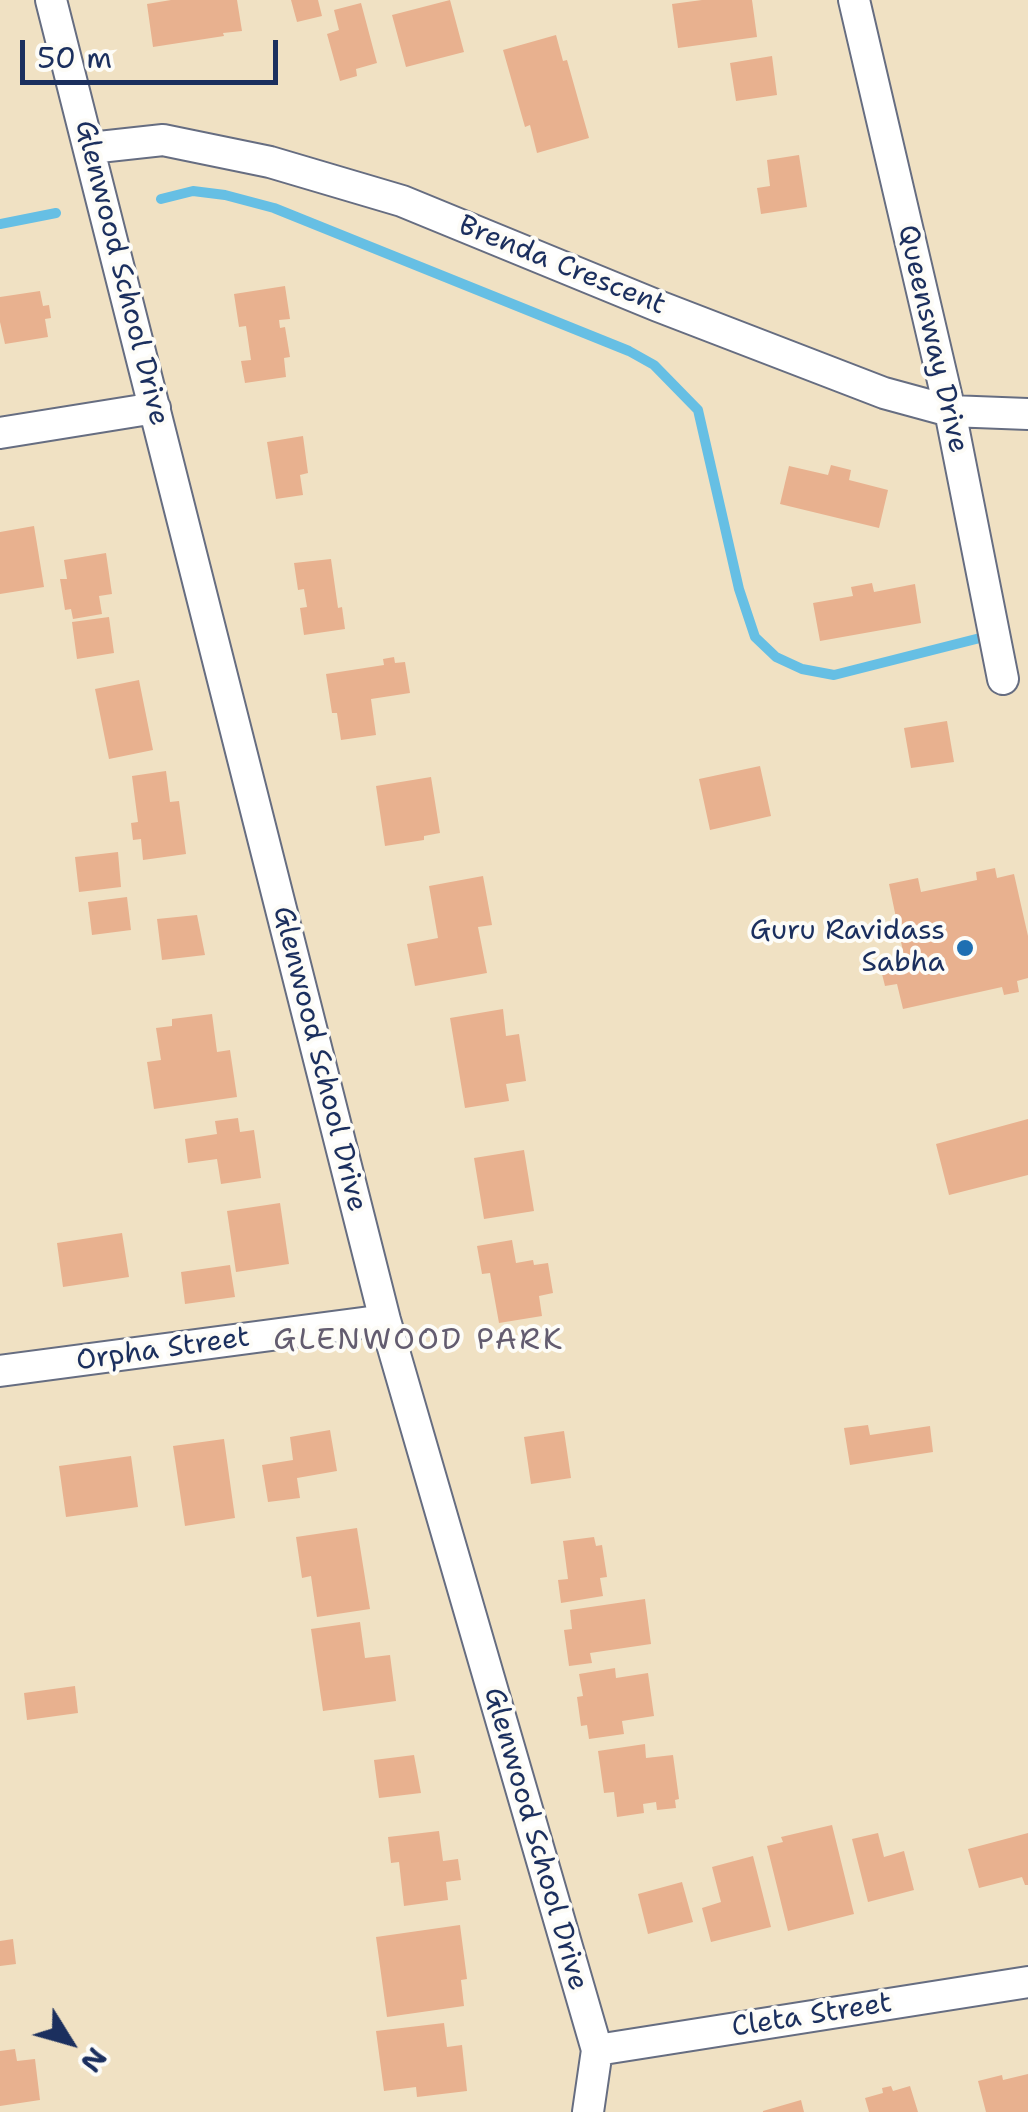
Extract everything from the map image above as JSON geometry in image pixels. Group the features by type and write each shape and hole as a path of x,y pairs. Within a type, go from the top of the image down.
{"street":[{"name":"Glenwood School Drive","path":"51,0 385,1320 596,2050 588,2112"},
{"name":"Queensway Drive","path":"854,0 950,411 1003,679"},
{"name":"Brenda Crescent","path":"90,148 163,140 270,162 402,201 884,393 950,411 1028,414"},
{"path":"0,432 155,408"},
{"name":"Orpha Street","path":"0,1372 385,1320"},
{"name":"Cleta Street","path":"596,2050 1028,1982"}],"building":[{"path":"237,0 242,31 153,47 147,4"},
{"path":"291,0 318,0 322,16 297,22"},
{"path":"450,0 464,52 406,67 392,15"},
{"path":"752,0 757,37 678,48 672,4"},
{"path":"361,3 377,63 356,69 357,76 340,81 327,34 339,30 334,10"},
{"path":"556,35 589,138 537,153 530,125 525,127 503,50"},
{"path":"772,56 777,95 736,101 730,63"},
{"path":"799,155 807,207 761,214 757,188 770,186 767,160"},
{"path":"285,286 290,319 279,320 280,328 285,327 290,357 284,358 286,377 245,383 241,361 251,360 246,326 239,327 234,294"},
{"path":"40,291 43,306 49,305 51,318 45,319 48,337 5,344 0,297"},
{"path":"303,436 308,473 300,475 303,495 276,499 267,442"},
{"path":"831,465 851,470 849,480 888,490 879,528 780,504 789,466 828,475"},
{"path":"34,526 44,587 0,594 0,532"},
{"path":"106,553 112,594 99,596 102,614 73,619 71,609 65,610 60,579 67,579 64,560"},
{"path":"331,559 345,629 304,635 300,608 307,607 304,589 298,590 294,563"},
{"path":"872,583 874,592 915,584 921,623 820,641 813,603 853,596 851,587"},
{"path":"109,617 114,653 77,659 72,622"},
{"path":"394,657 395,663 405,662 410,693 371,699 376,735 341,740 326,674 384,665 383,659"},
{"path":"139,680 153,750 109,759 95,689"},
{"path":"947,721 954,762 911,768 904,728"},
{"path":"760,766 771,816 710,830 699,779"},
{"path":"166,771 170,802 179,801 186,854 143,860 141,839 133,840 131,823 138,822 132,776"},
{"path":"431,777 440,833 424,836 424,840 385,846 376,786"},
{"path":"118,852 121,887 79,892 75,857"},
{"name":"Guru Ravidass Sabha","path":"995,868 997,878 1014,874 1028,936 1028,978 1017,981 1019,992 1004,995 1002,987 903,1009 897,984 885,986 880,966 905,961 889,884 918,878 921,892 977,880 976,872"},
{"path":"483,876 492,925 478,927 487,973 415,986 407,944 438,938 429,886"},
{"path":"127,897 131,930 92,935 88,902"},
{"path":"197,915 205,955 162,960 157,919"},
{"path":"503,1009 506,1036 519,1034 526,1081 506,1084 509,1101 465,1108 450,1018"},
{"path":"212,1014 217,1052 230,1050 237,1097 154,1109 147,1062 161,1060 156,1028 172,1026 172,1019"},
{"path":"238,1118 240,1132 254,1130 261,1178 221,1184 217,1159 188,1163 185,1139 217,1134 215,1121"},
{"path":"1028,1119 1028,1175 949,1195 936,1144"},
{"path":"524,1150 534,1211 484,1219 474,1158"},
{"path":"280,1203 289,1264 236,1272 227,1211"},
{"path":"122,1233 129,1277 63,1287 57,1243"},
{"path":"512,1240 516,1263 548,1263 553,1293 539,1296 542,1316 499,1323 490,1273 482,1274 477,1246"},
{"path":"230,1265 235,1297 185,1304 181,1272"},
{"path":"868,1425 870,1435 930,1426 933,1452 850,1465 844,1428"},
{"path":"330,1430 337,1471 297,1478 300,1498 268,1502 262,1465 293,1460 290,1437"},
{"path":"564,1431 571,1478 531,1484 524,1437"},
{"path":"224,1439 235,1518 185,1526 173,1446"},
{"path":"131,1456 138,1507 66,1517 59,1466"},
{"path":"357,1528 370,1609 317,1617 311,1576 302,1578 296,1537"},
{"path":"594,1537 596,1546 602,1545 607,1577 600,1578 603,1596 561,1603 558,1580 568,1579 563,1541"},
{"path":"645,1599 651,1644 590,1653 592,1663 569,1666 564,1630 572,1629 570,1610"},
{"path":"360,1622 365,1658 390,1655 396,1701 323,1711 311,1629"},
{"path":"615,1668 616,1678 648,1673 654,1716 622,1721 624,1734 589,1739 587,1725 581,1726 577,1697 583,1696 579,1674"},
{"path":"75,1686 78,1713 27,1720 24,1693"},
{"path":"645,1744 646,1758 673,1755 679,1799 675,1800 676,1808 657,1810 656,1802 643,1804 644,1813 617,1817 614,1792 604,1793 598,1751"},
{"path":"414,1755 421,1793 379,1798 374,1760"},
{"path":"832,1825 854,1914 788,1931 767,1846 783,1842 781,1837"},
{"path":"439,1831 443,1861 458,1859 461,1880 446,1882 448,1900 404,1906 399,1862 391,1863 388,1837"},
{"path":"878,1833 884,1857 904,1851 914,1890 868,1902 852,1839"},
{"path":"1028,1833 1028,1885 1022,1877 979,1888 968,1849"},
{"path":"753,1856 771,1927 711,1942 702,1908 721,1902 712,1867"},
{"path":"682,1882 693,1922 648,1934 638,1894"},
{"path":"460,1925 467,1979 461,1980 464,2006 387,2017 376,1937"},
{"path":"13,1939 16,1964 0,1966 0,1941"},
{"path":"444,2023 447,2047 462,2045 467,2091 417,2097 416,2087 384,2091 376,2031"},
{"path":"15,2049 17,2061 35,2059 40,2100 0,2106 0,2051"},
{"path":"1028,2074 1028,2112 986,2112 978,2081"},
{"path":"891,2086 893,2091 910,2086 918,2112 869,2112 865,2098 883,2093 882,2088"},
{"path":"801,2100 804,2112 763,2112 763,2111"}],"waterway":[{"path":"161,199 193,191 274,208 629,351 654,365 698,410 739,589 755,637 776,657 802,669 834,675 984,637"},
{"path":"0,224 56,213"}],"place":[{"name":"Guru Ravidass Sabha","path":"965,948"}],"district":[{"name":"GLENWOOD PARK","path":"419,1341"}]}
